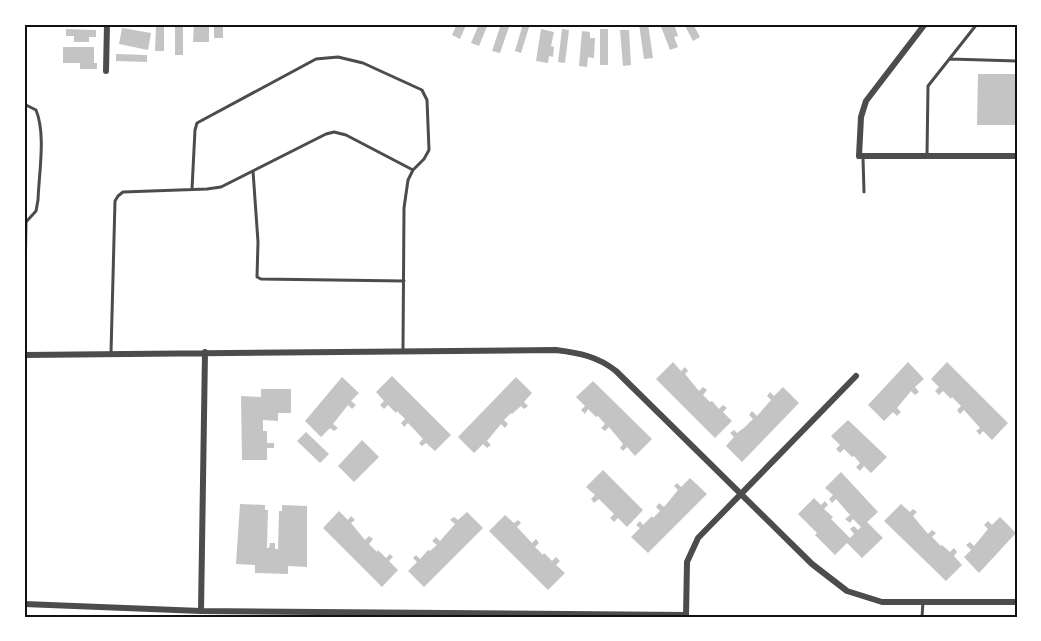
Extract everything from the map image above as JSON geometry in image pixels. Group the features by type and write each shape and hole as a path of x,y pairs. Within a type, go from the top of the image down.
{"street":[{"path":"106,71 107,24"},
{"path":"925,24 866,101 861,117 861,156 1017,156"},
{"path":"24,354 556,350 579,352 597,358 616,370 812,564 847,591 882,602 1017,602"},
{"path":"201,614 205,352"},
{"path":"24,604 201,614 686,616 687,562 694,544 856,376"}],"lane":[{"path":"927,156 928,86 976,24"},
{"path":"192,189 197,123 316,59 338,57 363,63 422,90 427,100 429,150 408,180 404,208 403,351"},
{"path":"949,59 1017,61"},
{"path":"24,104 36,110 40,119 41,132 38,200 36,211 25,220 24,334"},
{"path":"111,353 115,201 123,192 221,187 334,132 346,135 413,170"},
{"path":"861,156 864,192"},
{"path":"253,171 258,242 257,276 261,279 404,281"},
{"path":"922,617 923,602"}],"building":[{"path":"156,24 164,24 164,51 155,51"},
{"path":"175,24 183,24 183,55 175,55"},
{"path":"194,24 209,24 209,42 193,42"},
{"path":"214,24 223,24 223,38 214,38"},
{"path":"457,24 471,24 466,25 460,39 452,35"},
{"path":"479,24 488,24 479,46 471,43"},
{"path":"501,24 510,24 500,53 492,51"},
{"path":"523,24 530,24 521,53 515,51"},
{"path":"639,24 648,24 653,58 644,59"},
{"path":"660,24 674,24 678,36 674,37 678,47 670,50"},
{"path":"684,24 693,24 700,37 693,41"},
{"path":"122,28 151,33 148,50 119,44"},
{"path":"66,29 96,30 96,37 89,37 89,42 74,42 74,36 66,36"},
{"path":"541,29 554,32 551,46 554,47 553,57 549,56 548,63 536,61"},
{"path":"562,29 569,30 565,63 558,62"},
{"path":"600,29 608,29 608,65 600,65"},
{"path":"620,30 629,30 631,65 623,66"},
{"path":"582,31 590,32 590,38 595,38 594,58 588,57 587,67 579,66"},
{"path":"63,47 94,47 94,63 97,63 97,69 80,69 80,63 63,63"},
{"path":"116,54 147,55 147,62 116,61"},
{"path":"978,74 1017,74 1017,125 977,125"},
{"path":"673,362 681,371 685,367 688,371 685,374 699,391 703,387 707,390 703,395 710,402 712,401 719,409 723,405 727,408 723,412 732,421 715,438 656,379"},
{"path":"908,362 924,379 915,387 919,392 915,395 911,391 897,408 901,412 897,416 893,412 884,421 868,405"},
{"path":"947,362 1008,423 992,440 983,431 980,435 976,431 980,428 964,410 960,414 957,410 961,406 952,397 951,399 943,391 939,395 935,391 939,387 931,379"},
{"path":"392,376 451,435 435,451 426,443 422,446 419,443 423,439 408,423 404,427 401,423 405,419 397,411 396,413 388,405 384,409 380,405 384,401 376,392"},
{"path":"342,377 359,393 351,401 356,405 352,409 348,405 333,424 338,428 334,431 330,428 321,437 305,421"},
{"path":"516,377 532,393 524,402 528,406 524,409 521,406 511,413 504,420 508,424 505,428 501,424 487,441 491,445 487,448 483,444 474,453 458,437"},
{"path":"593,381 652,439 635,456 627,447 623,451 620,448 623,444 609,427 605,431 601,428 605,424 598,416 596,417 588,409 585,414 581,410 585,406 576,397"},
{"path":"783,387 799,403 742,462 726,446 734,437 730,433 734,430 737,433 745,427 753,419 749,415 752,411 757,416 771,400 767,396 770,392 774,396"},
{"path":"261,389 291,389 291,413 278,413 278,421 263,420 263,431 267,431 267,443 274,443 274,448 267,448 267,460 242,460 241,396 261,397"},
{"path":"848,420 887,457 871,473 864,466 860,471 856,467 860,463 854,456 852,457 844,449 840,453 836,449 840,445 831,436"},
{"path":"306,432 329,454 320,463 297,441"},
{"path":"362,440 379,457 354,482 338,466"},
{"path":"603,470 643,510 627,527 618,518 614,522 610,518 614,514 599,499 594,503 591,499 595,495 586,487"},
{"path":"841,472 878,512 867,522 883,538 862,558 847,543 835,555 798,514 814,498 821,505 825,501 828,505 824,509 850,538 854,534 850,529 854,526 858,530 861,527 853,519 850,523 845,519 850,515 836,499 832,503 829,499 833,495 825,488"},
{"path":"690,478 707,494 648,553 631,537 640,528 636,525 640,521 643,525 652,516 653,518 660,511 656,507 659,503 664,507 678,490 674,486 677,483 681,487"},
{"path":"240,504 265,505 265,510 268,510 267,548 270,543 275,543 275,549 278,549 279,511 282,511 282,505 307,506 307,567 288,566 288,574 255,573 255,565 236,564"},
{"path":"901,504 910,512 913,509 917,512 913,516 928,534 932,530 936,533 932,537 941,546 950,552 954,548 957,552 954,556 962,565 946,581 884,521"},
{"path":"339,511 348,520 351,516 355,520 351,523 365,540 369,536 373,539 369,544 377,552 378,550 386,558 390,554 393,557 389,561 398,570 382,587 323,528"},
{"path":"467,512 483,528 424,587 408,571 417,562 413,558 416,555 420,559 428,550 430,551 437,545 432,541 436,537 440,541 455,524 450,520 454,517 458,520"},
{"path":"505,515 514,523 518,520 521,523 517,527 532,543 536,539 539,543 535,547 543,555 544,553 552,561 556,557 560,561 556,565 565,573 548,590 489,531"},
{"path":"1000,517 1016,533 979,573 964,557 971,550 966,545 970,542 974,546 988,529 984,525 988,521 992,525"}]}
